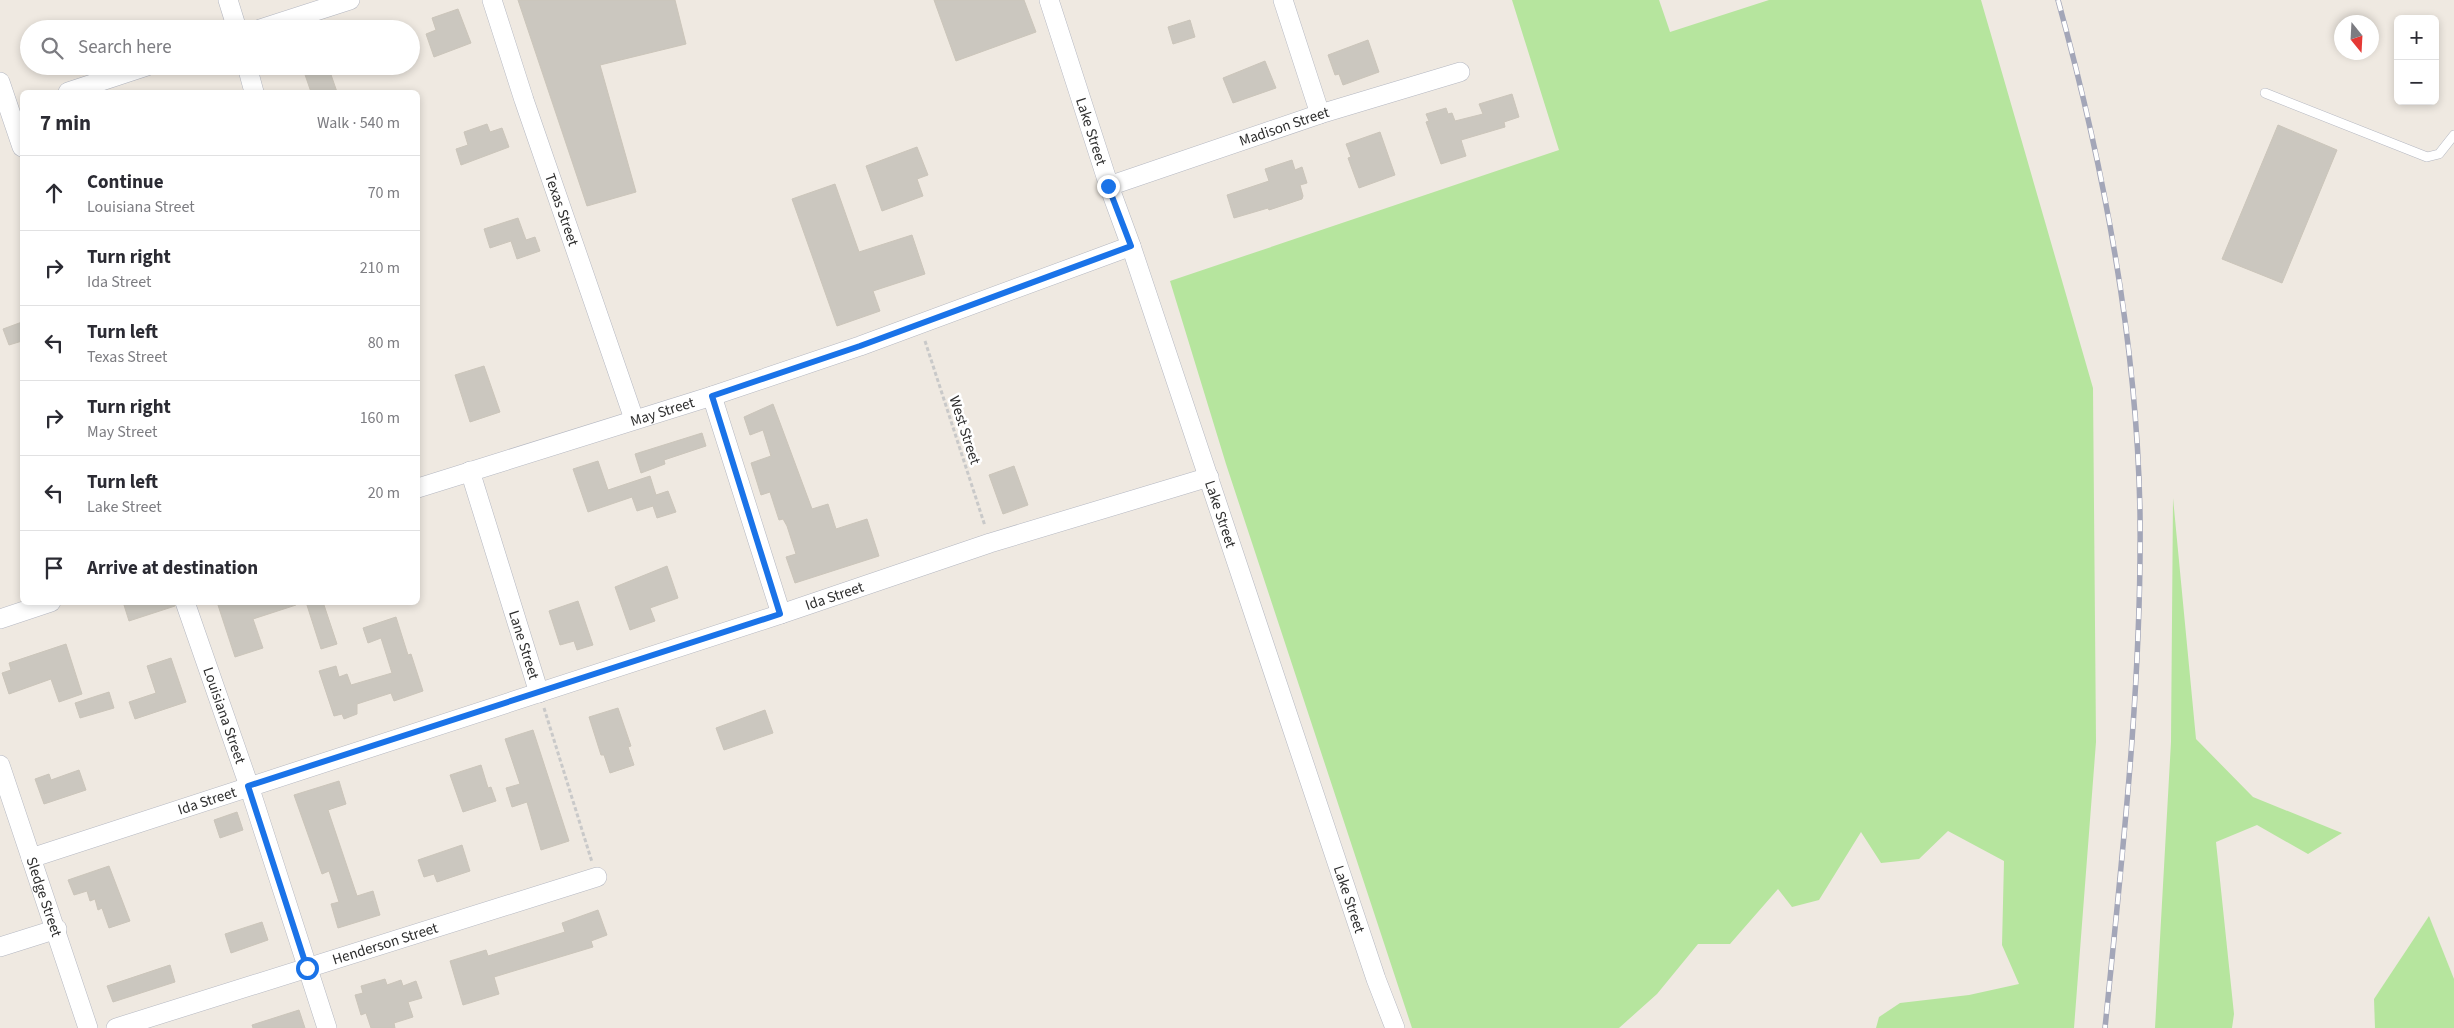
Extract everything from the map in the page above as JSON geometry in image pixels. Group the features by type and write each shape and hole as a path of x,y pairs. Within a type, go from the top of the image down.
{"street":[{"path":"228,0 234,20"},
{"path":"288,20 350,0"},
{"name":"Texas Street","path":"492,0 524,100 634,419"},
{"name":"Lake Street","path":"1049,0 1108,186 1131,246 1376,979 1395,1028"},
{"path":"1283,0 1320,114"},
{"name":"Madison Street","path":"1108,186 1320,114 1460,72"},
{"path":"74,90 120,75"},
{"path":"249,75 253,90"},
{"path":"0,82 20,140"},
{"name":"May Street","path":"420,487 712,396 919,324 1131,246"},
{"path":"712,396 780,614"},
{"name":"Lane Street","path":"470,471 539,693"},
{"name":"Ida Street","path":"32,858 780,614 990,543 1209,477"},
{"path":"0,619 42,605"},
{"name":"Louisiana Street","path":"186,605 248,786 327,1028"},
{"name":"Sledge Street","path":"0,765 57,929 88,1028"},
{"name":"Henderson Street","path":"116,1028 597,877"},
{"path":"0,948 57,929"}],"lane":[{"path":"2265,93 2427,157 2439,154 2454,135"}],"path":[{"name":"West Street","path":"919,324 990,543"},
{"name":"Lane Street","path":"539,693 597,877"}],"green space":[{"path":"1512,0 1659,0 1670,32 1769,0 1981,0 2093,388 2096,742 2074,1028 1876,1028 1879,1017 1900,1003 1969,995 2019,984 2002,945 2004,861 1948,831 1919,859 1881,863 1861,832 1819,900 1792,907 1778,889 1730,944 1698,944 1657,994 1619,1028 1412,1028 1226,464 1170,281 1559,150"},
{"path":"2173,498 2196,739 2253,797 2342,833 2308,854 2257,825 2216,842 2234,1014 2232,1028 2155,1028 2171,742"},
{"path":"2429,916 2454,979 2454,1028 2375,1028 2374,999"}],"building":[{"path":"518,0 675,0 686,44 600,65 636,192 587,206"},
{"path":"934,0 1024,0 1036,32 956,61"},
{"path":"458,9 471,43 434,57 426,34 436,30 432,18"},
{"path":"1190,20 1195,37 1173,44 1168,27"},
{"path":"1368,40 1379,72 1343,85 1339,74 1335,75 1328,55"},
{"path":"1265,61 1276,88 1233,103 1223,78"},
{"path":"305,75 331,75 336,90 310,90"},
{"path":"1512,94 1519,117 1504,122 1505,127 1461,140 1466,156 1441,164 1426,122 1429,121 1426,114 1446,108 1448,114 1452,113 1455,121 1483,114 1479,104"},
{"path":"487,124 490,132 502,128 509,147 461,165 456,149 468,145 464,132"},
{"path":"2278,125 2337,150 2282,283 2222,259"},
{"path":"1380,132 1395,175 1359,188 1348,158 1351,157 1346,144"},
{"path":"917,147 928,175 917,179 923,196 882,211 866,166"},
{"path":"1292,160 1295,170 1302,167 1307,183 1300,185 1302,199 1269,210 1268,208 1234,218 1227,195 1269,181 1265,169"},
{"path":"835,184 859,252 912,235 925,274 873,291 880,311 837,326 792,199"},
{"path":"518,218 526,240 535,237 540,251 517,259 511,241 490,248 484,229"},
{"path":"20,323 20,342 9,345 3,329"},
{"path":"484,366 500,412 470,422 455,375"},
{"path":"773,404 812,509 828,504 836,529 867,519 879,556 795,583 786,557 796,554 787,526 783,519 779,520 770,492 761,495 751,463 771,456 763,430 750,435 744,417"},
{"path":"702,433 706,446 664,460 665,464 641,473 635,454"},
{"path":"598,461 608,490 650,476 656,495 668,491 676,512 657,518 653,506 637,511 632,497 588,512 573,469"},
{"path":"1014,466 1028,505 1003,514 989,475"},
{"path":"667,566 678,598 650,608 655,621 630,630 615,587"},
{"path":"578,601 593,645 577,650 574,641 560,645 549,611"},
{"path":"124,605 175,605 175,606 129,621"},
{"path":"218,605 296,605 253,619 263,648 235,657"},
{"path":"307,605 324,605 337,644 321,649"},
{"path":"396,617 408,655 411,654 423,691 394,701 391,693 357,704 357,714 344,719 342,714 334,716 319,671 336,666 339,677 347,674 351,685 392,673 381,638 368,643 363,628"},
{"path":"66,644 82,694 59,702 51,679 9,694 2,673 11,670 9,663"},
{"path":"171,658 186,702 135,719 129,702 156,693 147,666"},
{"path":"109,692 114,708 80,718 75,703"},
{"path":"618,708 631,746 628,747 634,765 610,773 604,755 601,755 589,717"},
{"path":"765,710 773,733 724,750 716,728"},
{"path":"533,730 569,841 541,850 527,802 512,807 506,788 520,784 505,739"},
{"path":"481,765 488,788 491,787 496,801 463,812 450,775"},
{"path":"79,770 86,790 44,804 35,779 49,774 51,780"},
{"path":"339,781 346,804 328,810 357,896 373,891 380,915 338,928 331,904 339,902 329,871 322,874 294,795"},
{"path":"237,812 243,830 220,838 214,820"},
{"path":"462,845 470,871 437,882 434,874 424,877 418,860"},
{"path":"109,866 130,921 109,928 102,908 98,910 95,899 90,901 87,891 74,895 68,880"},
{"path":"598,910 607,935 591,941 593,947 494,977 499,994 463,1005 450,961 486,950 488,956 565,932 562,923"},
{"path":"262,922 268,940 231,953 225,934"},
{"path":"170,965 175,982 113,1002 107,986"},
{"path":"385,979 387,985 401,980 403,986 416,981 422,998 408,1002 413,1017 394,1023 395,1028 371,1028 366,1013 361,1015 355,995 363,993 361,986"},
{"path":"299,1010 305,1028 253,1028 252,1025"}],"railway":[{"path":"2058,0 2090,126 2115,254 2125,319 2138,448 2140,513 2138,642 2130,771 2105,1028"}],"route":[{"path":"307,968 248,786 780,614 712,396 860,346 1131,246 1108,186"}]}
